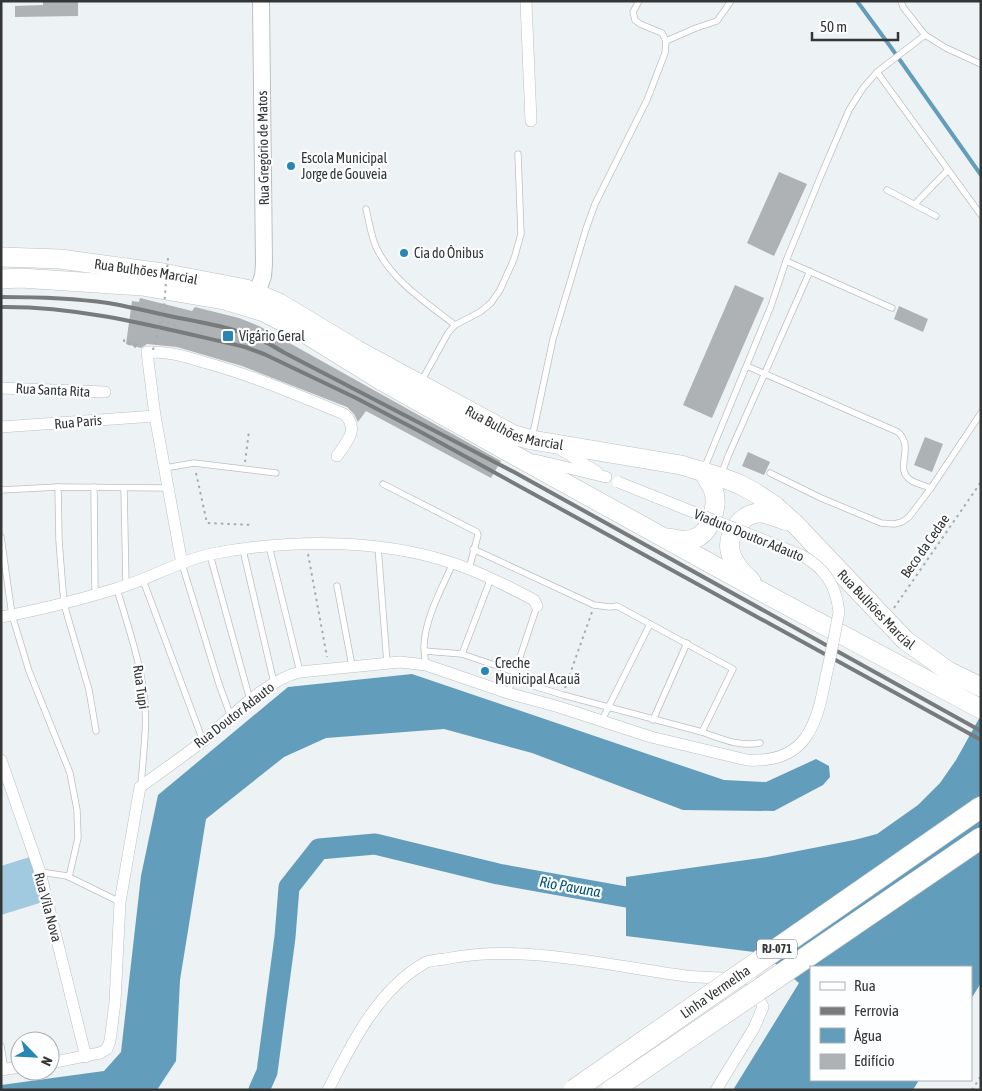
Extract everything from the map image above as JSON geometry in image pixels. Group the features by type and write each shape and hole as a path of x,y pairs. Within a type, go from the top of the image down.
{"highway":[{"name":"Linha Vermelha","path":"574,1090 981,808"},
{"name":"Linha Vermelha","path":"612,1090 981,838"}],"main road":[{"name":"Rua Bulhões Marcial","path":"1,257 60,259 163,273 239,287 258,293 302,316 357,350 419,384 439,404 514,455 764,593 977,707"},
{"name":"Rua Bulhões Marcial","path":"1,279 22,278 142,286 224,300 251,307 290,325 382,382 514,435 552,444 681,465 739,484 775,506 795,524 905,640 948,671 981,687"},
{"path":"663,537 692,540 700,536 706,529 712,518 715,505 712,474"},
{"path":"764,593 738,569 729,548 732,534 739,522 748,515 760,513 776,516 795,524"}],"street":[{"name":"Rua Gregório de Matos","path":"258,293 264,264 261,1"},
{"path":"526,1 531,121"},
{"path":"182,564 155,416 150,351 176,354 216,365 344,414 350,420 352,428 350,435 337,456"},
{"name":"Rua Santa Rita","path":"1,388 105,392"},
{"name":"Rua Paris","path":"1,427 155,416"},
{"name":"Viaduto Doutor Adauto","path":"552,444 606,477 801,555 822,570 830,580 838,599 839,612 818,714 811,729 801,743 786,754 762,761 747,760 651,737"},
{"name":"Viaduto Doutor Adauto","path":"514,455 606,477"},
{"path":"7,616 64,604 121,587 210,555 268,546 306,543 378,547 452,563 491,578 534,600 537,606"},
{"name":"Rua Doutor Adauto","path":"140,787 203,740 250,701 289,674 352,666 400,662 426,665 508,693 602,720 651,737"},
{"name":"Rua Vila Nova","path":"1,760 4,780 40,872 86,1057"},
{"path":"60,1061 100,1054 107,1049 110,1041 115,1002 120,902 140,787"},
{"path":"328,1090 357,1033 392,988 424,963 462,955 515,953 602,963 688,976 751,979 763,1007 754,1028 716,1090"}],"lane":[{"path":"532,440 553,339 586,229 595,204 647,100 665,53 666,41 662,33 635,20 633,12 639,1"},
{"path":"666,41 696,28 717,22 731,1"},
{"path":"901,1 903,7 925,35 946,48 981,64"},
{"path":"712,474 747,366 771,306 786,261 850,110 863,88 883,66 925,35"},
{"path":"877,72 981,216"},
{"path":"419,384 448,333 455,325 480,312 491,303 500,290 514,260 521,234 518,154"},
{"path":"915,204 947,171"},
{"path":"887,190 936,216"},
{"path":"366,209 376,246 388,267 407,287 455,325"},
{"path":"786,261 892,308"},
{"path":"712,474 764,374 810,271"},
{"path":"747,366 898,432 904,438 906,444 903,466 907,476 912,481 931,488"},
{"path":"770,474 881,523 894,524 902,522 931,488 981,413"},
{"path":"165,468 194,463 276,473"},
{"path":"383,484 476,531 478,535 469,569"},
{"path":"1,490 58,487 168,488"},
{"path":"58,487 59,541 64,604 89,690 96,730"},
{"path":"94,487 95,594"},
{"name":"Rua Tupi","path":"124,488 121,587 144,694 146,728 140,787"},
{"path":"1,537 7,616 70,773 74,789 78,838 69,877"},
{"path":"268,546 300,672"},
{"path":"378,547 387,663"},
{"path":"473,549 594,605 617,606 732,669 702,732"},
{"path":"243,550 274,683"},
{"path":"210,555 250,701"},
{"path":"426,665 424,645 434,607 452,563"},
{"path":"182,564 231,717"},
{"path":"462,654 491,578"},
{"path":"143,580 203,740"},
{"path":"336,586 352,666"},
{"path":"508,693 537,606"},
{"path":"602,720 650,624"},
{"path":"654,720 687,644"},
{"path":"425,651 462,654 515,672"},
{"path":"534,686 702,732 733,743 747,746 760,743"},
{"path":"40,872 69,877 120,902"},
{"path":"1,1046 3,1070"}],"path":[{"path":"128,341 124,340 124,342 150,351 164,307 168,258"},
{"path":"161,321 178,326"},
{"path":"244,469 249,431"},
{"path":"194,463 207,523 253,525"},
{"name":"Beco da Cedae","path":"885,620 981,482"},
{"path":"306,543 330,670"},
{"path":"563,695 594,605"},
{"path":"972,1090 981,1076"}],"shaded area":[{"path":"33,856 46,901 1,915 1,866"}],"water":[{"path":"412,674 724,780 766,782 816,759 829,766 830,777 823,785 774,811 683,810 532,753 444,729 326,738 284,757 206,819 180,980 176,1061 157,1090 1,1090 1,1085 30,1081 60,1081 60,1077 104,1071 121,1052 141,876 158,795 288,687"},
{"path":"981,715 981,983 972,997 972,966 810,966 810,1081 918,1081 913,1090 733,1090 799,983 762,953 626,936 626,877 767,857 877,834 918,805 940,783 956,760"}],"building":[{"path":"43,1 78,1 78,16 15,17 15,6 43,5"},
{"path":"779,172 807,184 774,256 747,243"},
{"path":"735,285 764,298 712,418 683,405"},
{"path":"140,298 192,311 195,307 239,318 259,326 501,461 491,478 366,411 358,422 354,414 347,407 242,366 177,347 147,344 141,348 126,344 132,301 139,302"},
{"path":"899,306 928,319 923,332 894,319"},
{"path":"925,437 943,444 932,472 914,465"},
{"path":"748,452 770,462 764,475 742,466"}],"waterway":[{"path":"857,1 981,175"},
{"name":"Rio Pavuna","path":"259,1090 267,1072 285,937 289,887 319,849 375,844 498,874 654,902"}],"railway":[{"path":"1,297 55,298 108,303 220,326 258,339 514,472 981,731"},
{"path":"1,307 63,310 94,314 245,347 264,354 356,398 419,431 981,740"}],"place":[{"name":"Escola Municipal Jorge de Gouveia","path":"291,166"},
{"name":"Cia do Ônibus","path":"404,253"},
{"name":"Vigário Geral","path":"228,336"},
{"name":"Creche Municipal Acauã","path":"485,671"}]}
